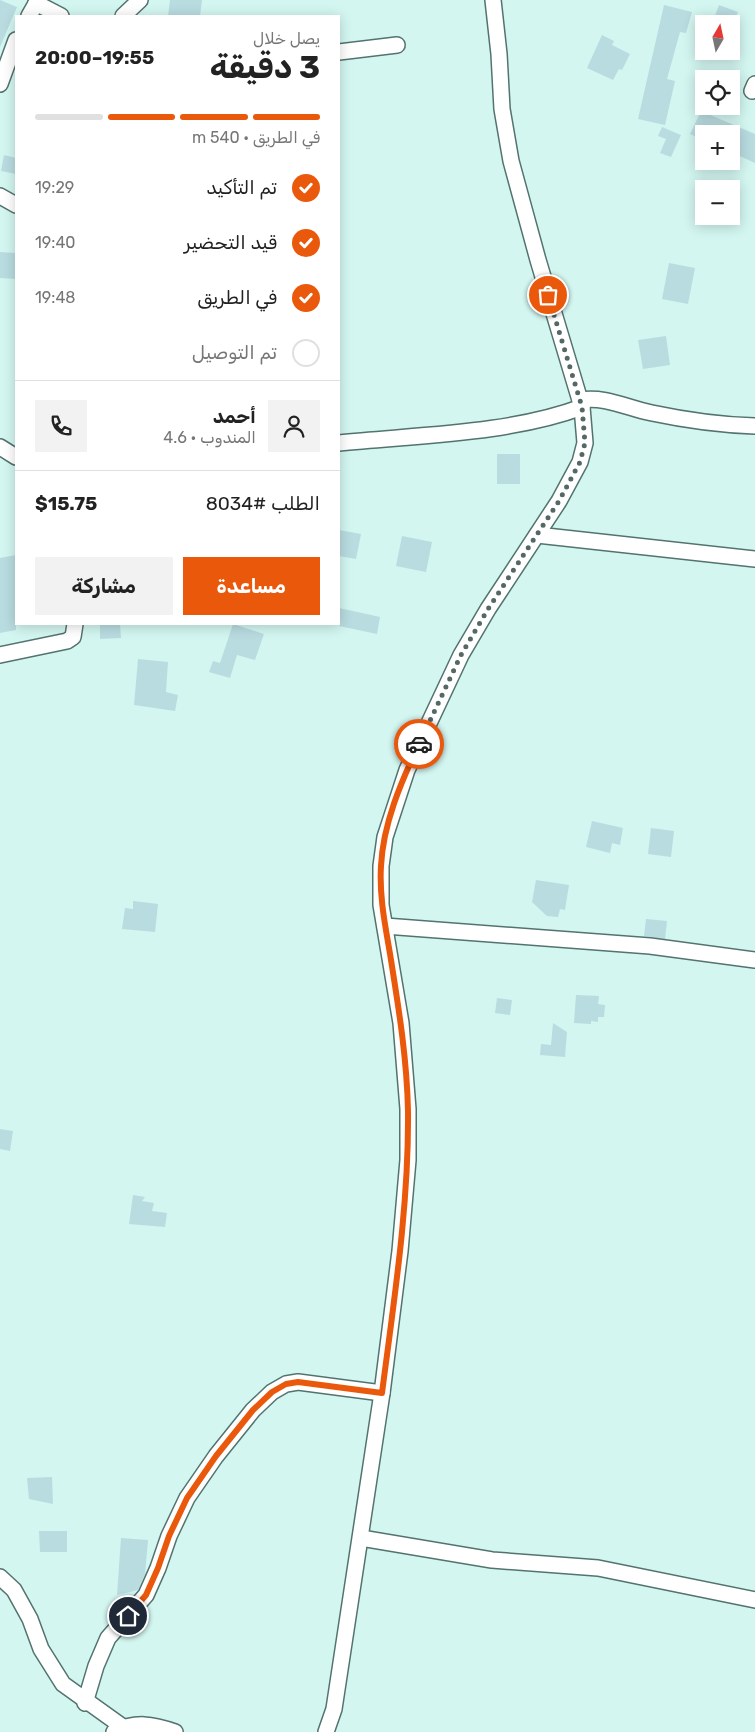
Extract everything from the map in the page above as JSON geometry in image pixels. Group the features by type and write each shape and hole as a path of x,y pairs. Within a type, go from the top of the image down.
{"street":[{"path":"124,15 140,0"},
{"path":"326,1732 335,1702 382,1393 400,1251 408,1160 408,1109 404,1058 381,905 382,856 385,837 407,770 461,655 580,462 585,443 581,404 511,161 502,109 499,54 493,0"},
{"path":"34,6 58,15"},
{"path":"0,84 15,43"},
{"path":"340,52 396,45"},
{"path":"0,196 15,204"},
{"path":"340,443 504,427 557,417 581,404 610,401 648,413 683,419 755,426"},
{"path":"0,446 15,456"},
{"path":"537,534 755,559"},
{"path":"0,655 67,641 73,637 75,625"},
{"path":"385,926 650,946 755,960"},
{"path":"85,1703 96,1666 108,1638 146,1595 169,1536 187,1498 216,1456 253,1410 272,1392 286,1384 298,1382 382,1393"},
{"path":"361,1538 492,1560 607,1569 755,1600"},
{"path":"0,1577 14,1590 30,1619 41,1649 63,1684 118,1730 140,1724 159,1726 175,1732"}],"building":[{"path":"0,0 17,7 0,47"},
{"path":"170,0 202,0 200,15 168,15"},
{"path":"664,5 692,12 686,33 680,32 667,79 675,81 665,125 638,119"},
{"path":"719,5 738,12 737,15 715,15"},
{"path":"602,35 614,41 612,45 630,54 622,70 619,69 613,80 587,68"},
{"path":"699,115 710,115 734,125 695,125 695,136 690,134"},
{"path":"662,127 681,135 671,157 660,153 666,139 658,136"},
{"path":"740,128 755,134 755,163 740,156"},
{"path":"4,155 15,158 15,174 1,171"},
{"path":"0,252 15,253 15,279 0,278"},
{"path":"669,263 695,268 688,304 662,299"},
{"path":"666,336 670,365 643,369 638,340"},
{"path":"497,454 520,454 520,484 497,484"},
{"path":"340,530 361,534 356,559 340,556"},
{"path":"402,536 432,542 426,572 396,566"},
{"path":"15,555 16,630 0,633 0,558"},
{"path":"340,608 380,617 377,634 339,626"},
{"path":"100,625 120,625 121,638 100,639"},
{"path":"233,625 264,634 255,660 237,655 230,678 209,672 213,661 220,663"},
{"path":"138,659 168,662 166,692 178,695 175,711 134,705"},
{"path":"592,821 623,828 620,845 612,843 610,853 586,847"},
{"path":"651,828 674,831 671,857 648,854"},
{"path":"536,880 569,885 565,910 560,909 558,917 547,916 532,902"},
{"path":"133,901 158,904 155,932 122,929 125,908 133,909"},
{"path":"646,919 667,921 665,939 644,936"},
{"path":"576,995 599,996 598,1004 605,1005 604,1017 598,1017 598,1022 591,1021 591,1024 574,1023"},
{"path":"497,998 512,1000 510,1015 495,1013"},
{"path":"553,1023 567,1032 565,1057 540,1055 541,1044 551,1045"},
{"path":"0,1129 13,1131 10,1151 0,1149"},
{"path":"133,1195 145,1197 142,1201 154,1203 152,1211 167,1213 165,1227 129,1224"},
{"path":"52,1477 53,1504 29,1499 27,1478"},
{"path":"39,1531 67,1531 67,1552 40,1552"},
{"path":"121,1538 148,1540 145,1574 138,1590 117,1595"}],"way so far":[{"path":"419,744 461,655 488,609 559,501 580,462 585,443 585,421 548,295"}],"route":[{"path":"128,1616 146,1595 169,1536 187,1498 216,1456 253,1410 272,1392 286,1384 298,1382 382,1393 400,1251 408,1160 408,1109 401,1023 381,905 381,866 385,837 394,808 407,770 419,744"}]}
